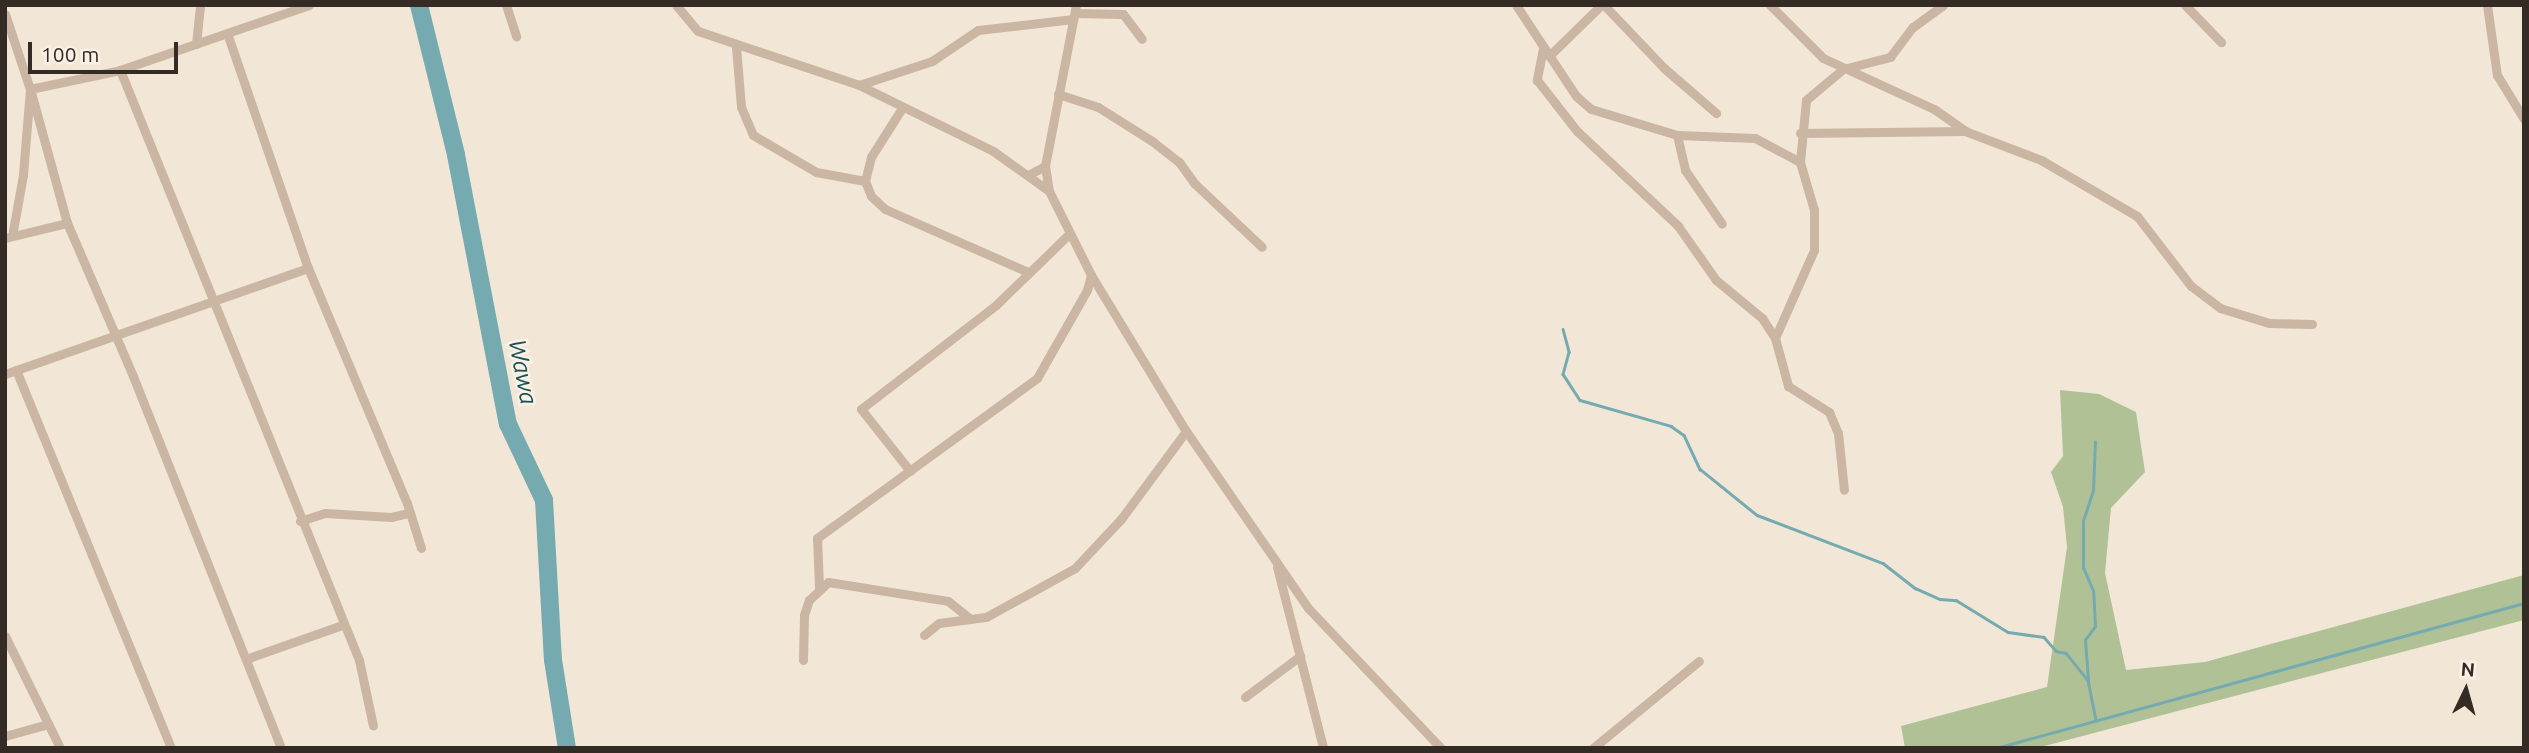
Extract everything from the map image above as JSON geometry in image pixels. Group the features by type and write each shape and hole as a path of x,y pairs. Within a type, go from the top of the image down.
{"street":[{"path":"196,44 200,5"},
{"path":"30,89 120,70 309,5"},
{"path":"506,5 516,36"},
{"path":"676,5 698,31 736,47 859,85 901,108 941,124 1030,174 1049,191"},
{"path":"1517,5 1576,96 1591,109 1677,135 1755,138 1800,162"},
{"path":"1716,113 1664,68 1603,5 1546,52 1537,80 1577,131 1678,226 1716,280 1762,318 1775,338 1788,386 1829,412 1838,433 1843,491"},
{"path":"1770,5 1823,58 1934,109 1965,131 2041,160 2137,216 2191,286 2220,309 2269,323 2312,324"},
{"path":"1775,338 1814,250 1814,210 1800,162 1800,133 1806,100 1843,69 1890,57 1913,27 1943,5"},
{"path":"2185,5 2221,42"},
{"path":"2487,5 2497,75 2524,119"},
{"path":"859,85 932,61 978,30 1075,12 1123,13 1142,39"},
{"path":"1075,12 1045,166 1049,191 1068,235 1186,431 1307,607 1441,748"},
{"path":"5,14 30,89 67,223 281,748"},
{"path":"227,33 308,268 421,548"},
{"path":"736,47 741,107 753,135 816,172 865,181"},
{"path":"120,70 342,625 359,660 373,726"},
{"path":"30,89 23,175 9,237 67,223"},
{"path":"1058,94 1098,107 1152,141 1179,162 1194,183 1262,247"},
{"path":"901,108 880,138 865,181 871,196 885,209 1028,272"},
{"path":"1800,133 1965,131"},
{"path":"1677,135 1685,170 1723,224"},
{"path":"1030,174 1045,166"},
{"path":"910,471 861,409 996,305 1068,235"},
{"path":"5,374 214,304 308,268"},
{"path":"803,660 804,615 819,587 817,538 1037,378 1087,290 1091,275"},
{"path":"16,370 171,748"},
{"path":"924,635 939,623 986,617 1075,568 1121,519 1186,431"},
{"path":"300,520 324,513 391,517 408,513"},
{"path":"1276,562 1323,748"},
{"path":"819,587 828,582 926,596 948,601 970,619"},
{"path":"246,659 342,625"},
{"path":"5,636 60,748"},
{"path":"1245,697 1300,656"},
{"path":"1593,748 1699,661"},
{"path":"5,736 48,724"}],"green space":[{"path":"2060,390 2099,394 2136,412 2145,472 2111,508 2105,573 2126,670 2205,662 2524,575 2524,620 2037,748 1905,748 1901,726 2047,687 2067,547 2063,507 2051,472 2063,456"}],"waterway":[{"name":"Wawa","path":"419,5 456,155 508,424 544,500 553,660 567,748"},
{"path":"1563,329 1569,352 1563,374 1580,400 1671,426 1684,435 1700,469 1757,515 1883,563 1915,588 1940,599 1956,600 2008,632 2044,637 2056,651 2066,653 2088,680 2096,720"},
{"path":"2088,680 2085,640 2095,626 2093,591 2083,568 2083,521 2093,491 2095,442"},
{"path":"1996,748 2524,603"}]}
